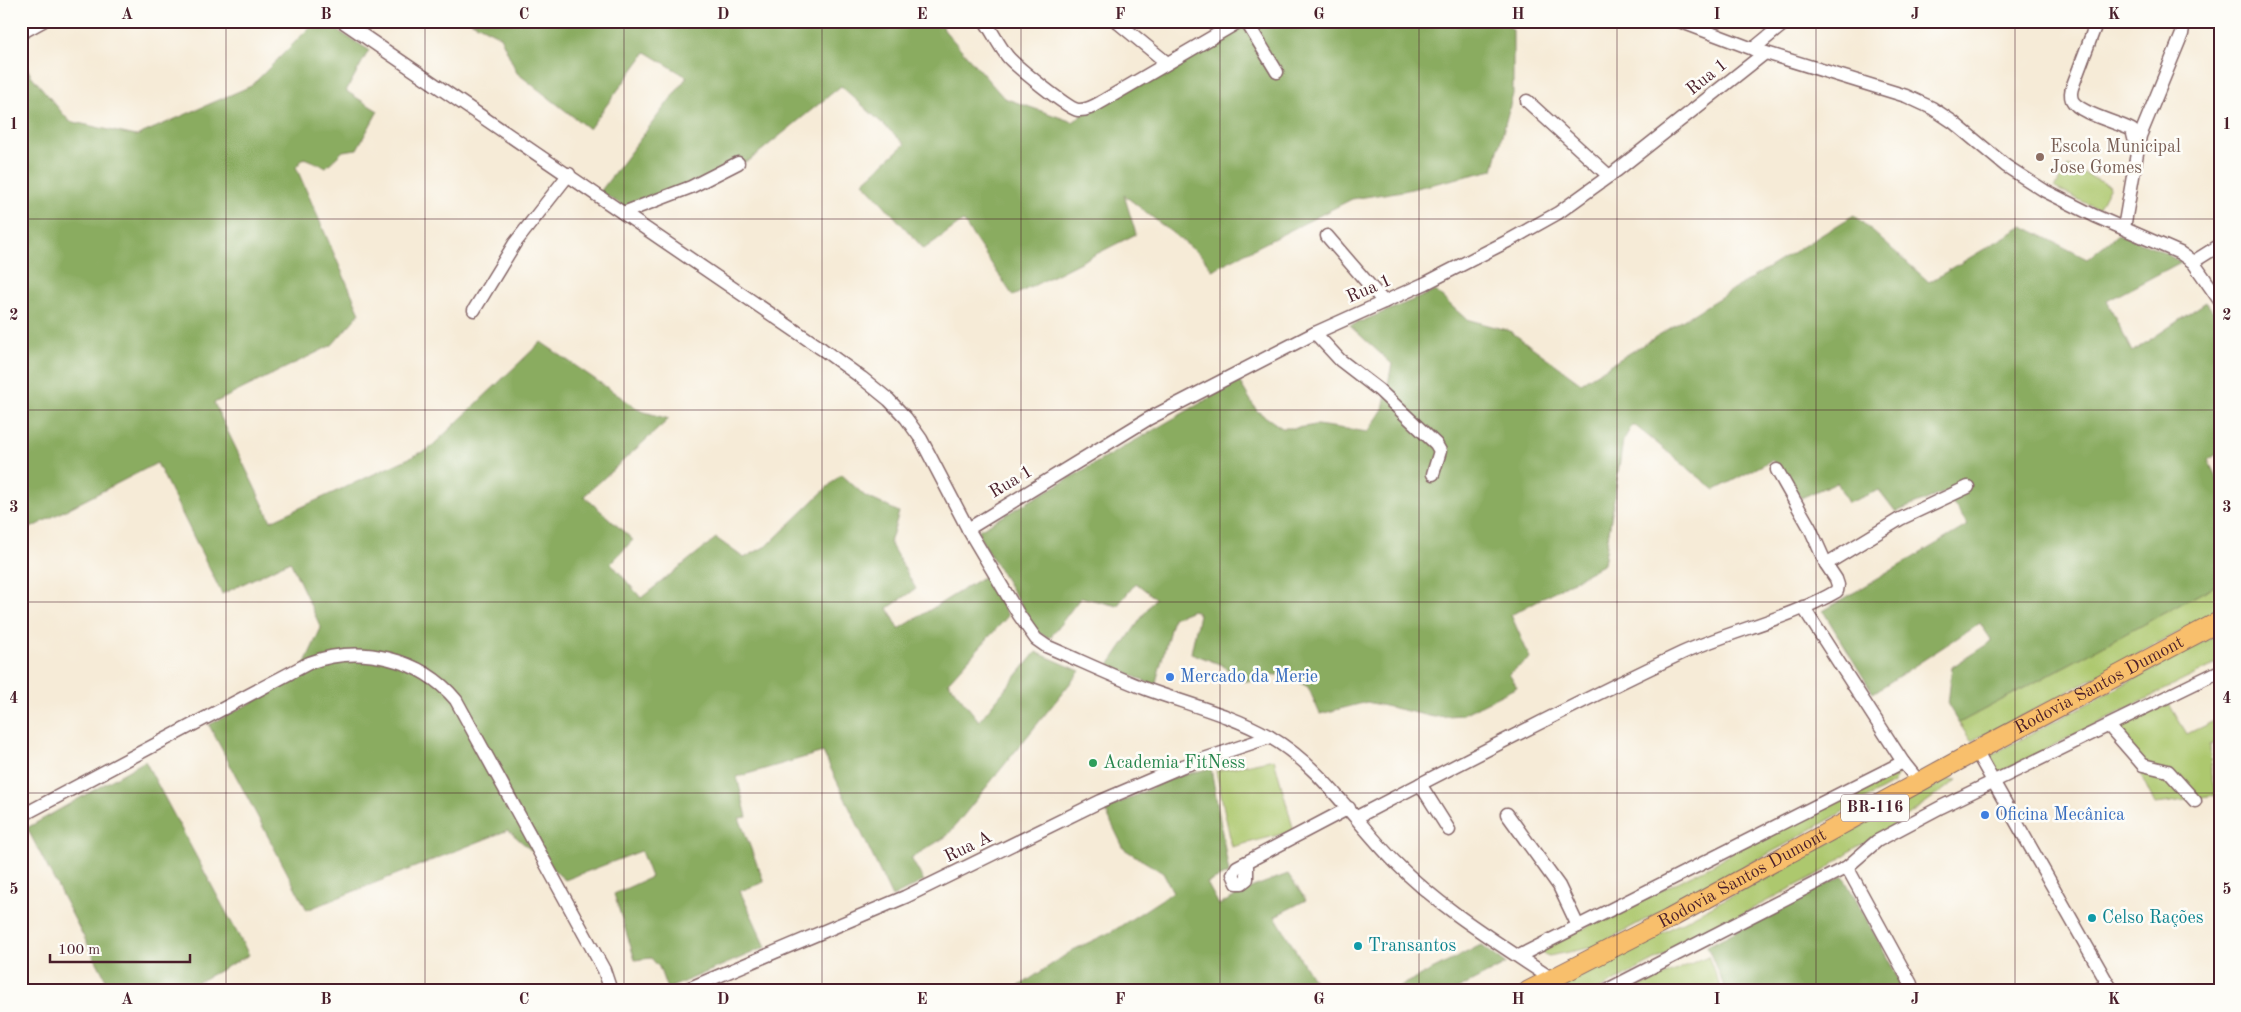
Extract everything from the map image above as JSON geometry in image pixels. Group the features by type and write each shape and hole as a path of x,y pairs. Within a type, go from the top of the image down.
{"highway":[{"name":"Rodovia Santos Dumont","path":"1530,990 1669,919 1976,751 2220,621"}],"street":[{"path":"21,33 43,21"},
{"path":"342,21 569,174 822,349 889,400 906,418 921,439 968,529 1024,624 1036,639 1046,646 1145,688 1218,715 1270,737 1310,768 1353,813 1394,862 1416,882 1552,979"},
{"path":"985,21 1010,60 1059,100 1069,107 1079,110 1097,104 1240,21"},
{"path":"1116,21 1167,62"},
{"path":"1246,21 1277,72"},
{"path":"1679,21 1696,24 1759,51 1906,96 1932,108 1953,122 2006,166 2045,191 2180,253 2193,262 2220,301"},
{"name":"Rua 1","path":"968,529 1148,419 1315,333 1384,302 1508,241 1558,213 1610,176 1759,51 1787,21"},
{"path":"2097,21 2073,85 2072,100 2080,108 2132,130 2136,148"},
{"path":"2124,228 2136,148 2182,34 2184,21"},
{"path":"1527,101 1610,176"},
{"path":"623,213 691,187 738,163"},
{"path":"474,310 515,243 569,174"},
{"path":"1327,236 1384,302"},
{"path":"2193,262 2220,245"},
{"path":"1315,333 1340,360 1379,390 1436,444 1440,451 1432,474"},
{"path":"1247,863 1420,784 1685,652 1803,607 1838,591 1838,585 1826,564 1810,528 1776,470"},
{"path":"1826,564 1900,519 1968,488"},
{"path":"1803,607 1903,762 1919,782"},
{"path":"21,816 309,663 344,654 360,654 399,661 441,685 456,700 604,970 611,991"},
{"path":"1605,991 1847,867 1877,841 1992,782 2220,671"},
{"path":"2109,726 2143,765 2168,771 2195,801"},
{"name":"Rua A","path":"683,991 906,897 1101,801 1183,766 1270,737"},
{"path":"1976,751 2110,988 2094,991"},
{"path":"1519,956 1903,762"},
{"path":"1420,784 1449,830"},
{"path":"1507,814 1559,886 1578,926"},
{"path":"1847,867 1911,984"}],"green space":[{"path":"316,21 322,21 369,50 346,91 378,111 357,149 343,151 326,167 304,158 296,167 360,313 332,345 214,403 271,521 429,449 541,342 641,411 669,419 584,496 633,540 611,563 641,598 716,538 744,558 768,545 841,474 865,496 899,512 890,543 916,589 888,608 899,629 988,574 1008,616 948,682 979,721 1036,652 1080,671 947,836 911,858 924,881 892,897 823,752 737,777 747,817 739,818 764,882 740,891 766,947 667,989 659,967 651,958 635,960 614,894 651,877 641,851 565,880 508,830 307,910 209,725 298,678 321,628 290,561 222,594 157,463 21,533 21,54 30,74 69,121 136,136 251,86"},
{"path":"470,21 939,21 945,31 1004,98 1073,122 1091,108 1240,21 1504,21 1513,30 1513,94 1493,170 1403,191 1352,199 1212,270 1203,257 1124,195 1136,234 1013,296 963,221 924,249 863,182 905,144 841,86 750,160 627,208 600,192 687,77 646,52 589,129 517,73 500,36"},
{"path":"2068,166 2110,186 2098,209 2055,188"},
{"path":"1854,215 1929,282 2023,226 2087,259 2118,234 2151,246 2181,262 2107,301 2132,352 2206,302 2220,321 2220,452 2208,460 2220,485 2220,583 1959,723 1948,705 1952,667 1992,641 1980,623 1873,693 1823,611 1968,525 1945,492 1896,512 1879,490 1848,503 1837,482 1801,498 1772,460 1715,490 1633,424 1623,441 1604,564 1511,615 1530,658 1509,674 1517,687 1461,715 1434,717 1367,702 1320,714 1308,687 1286,675 1268,675 1256,681 1242,681 1222,665 1191,653 1199,614 1193,610 1173,618 1155,686 1109,665 1155,598 1136,583 1117,606 1081,597 1050,638 1038,633 979,536 979,530 1239,381 1257,411 1282,428 1317,425 1368,432 1383,409 1392,364 1350,326 1435,291 1466,319 1510,331 1581,383"},
{"path":"2220,583 2220,610 2032,711 1971,741 1959,723"},
{"path":"2220,633 2220,662 2000,772 1989,772 1982,760"},
{"path":"2169,704 2187,734 2220,718 2220,742 2210,745 2211,775 2216,796 2155,804 2118,728"},
{"path":"1274,759 1294,831 1232,847 1216,771"},
{"path":"145,761 249,955 181,991 112,991 27,828"},
{"path":"1211,768 1229,873 1207,883 1219,905 1253,887 1288,874 1306,900 1275,916 1320,991 1012,991 1073,950 1113,931 1173,892 1163,873 1124,849 1105,810 1172,778"},
{"path":"1896,770 1899,773 1893,783 1783,846 1594,947 1549,956 1543,954 1542,949 1714,864 1736,850 1778,829 1799,822"},
{"path":"1949,779 1957,780 1894,825 1850,851 1824,871 1604,987 1594,991 1554,991"},
{"path":"1843,876 1905,991 1726,991 1707,946"},
{"path":"1481,945 1506,964 1454,991 1391,991"},
{"path":"1708,956 1722,991 1632,990"}],"place":[{"name":"Escola Municipal Jose Gomes","path":"2040,157"},
{"name":"Mercado da Merie","path":"1170,677"},
{"name":"Academia FitNess","path":"1093,763"},
{"name":"Oficina Mecânica","path":"1985,815"},
{"name":"Celso Rações","path":"2092,918"},
{"name":"Transantos","path":"1358,946"}]}
